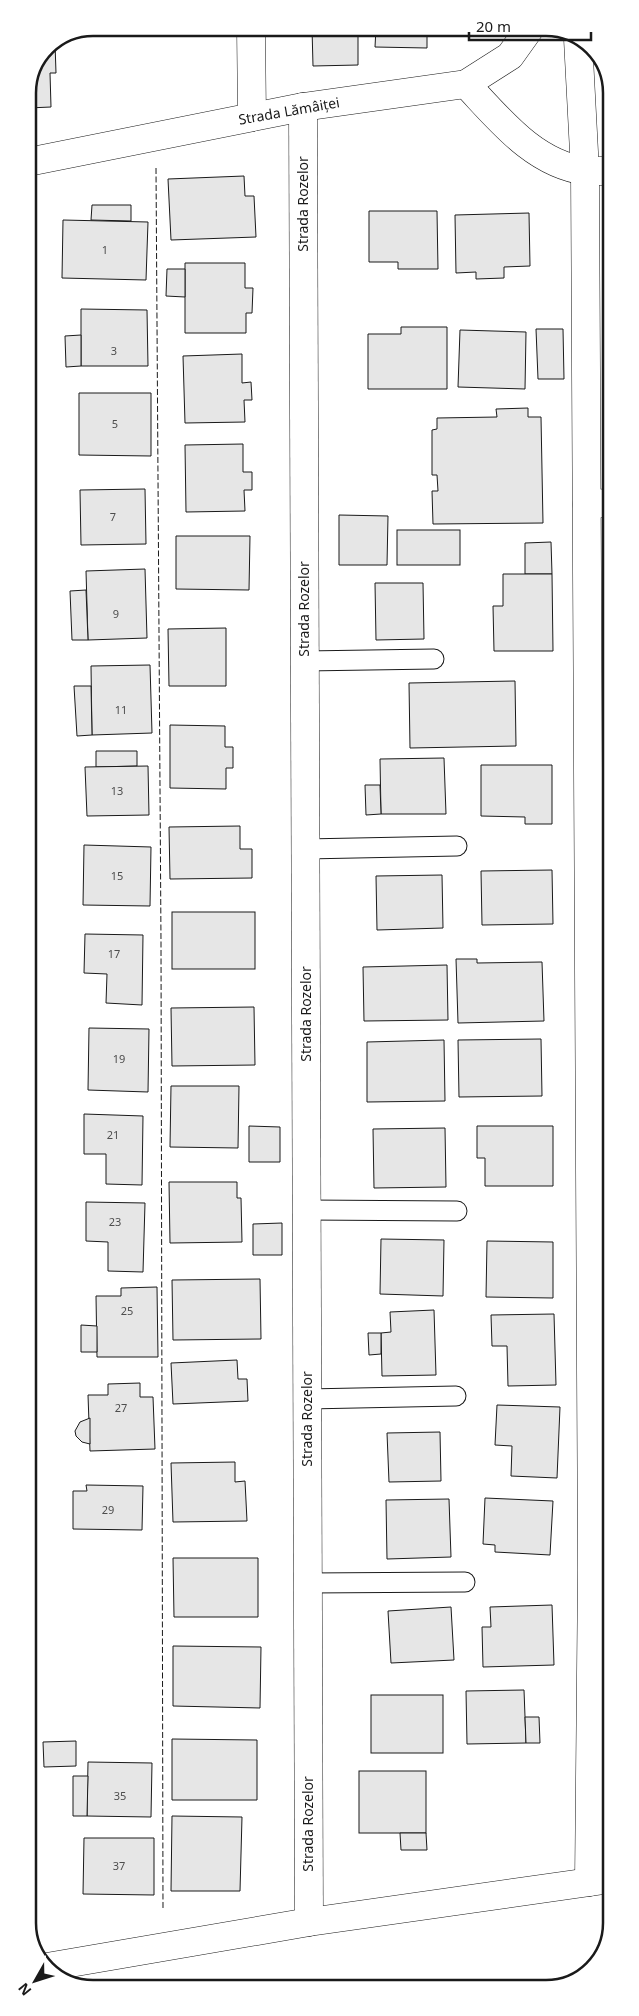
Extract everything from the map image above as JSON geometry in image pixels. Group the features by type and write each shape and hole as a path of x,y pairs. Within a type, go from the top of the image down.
{"street":[{"path":"251,36 252,117"},
{"name":"Strada Lămâiței","path":"36,160 303,107 466,84 510,56 524,36"},
{"path":"60,1965 309,1922 600,1880 601,1527 597,171 579,47"},
{"path":"466,84 525,144 552,161 597,171"},
{"name":"Strada Rozelor","path":"303,107 309,1922"}],"lane":[{"path":"304,661 434,659"},
{"path":"305,848 456,846"},
{"path":"307,1210 457,1211"},
{"path":"307,1399 456,1396"},
{"path":"308,1583 465,1582"}],"building":[{"path":"312,36 358,36 358,65 313,66"},
{"path":"376,36 427,36 427,48 375,47"},
{"path":"55,51 56,73 50,73 51,107 36,108 36,93 41,71 46,61"},
{"path":"244,176 245,196 254,196 256,237 171,240 168,179"},
{"path":"92,205 131,205 131,221 91,220"},
{"path":"369,211 437,211 438,269 398,269 398,262 369,262"},
{"path":"529,213 530,266 504,267 504,278 476,279 476,272 456,273 455,215"},
{"path":"63,220 148,222 146,280 62,278"},
{"path":"185,263 245,263 245,288 253,288 252,313 246,313 246,333 185,333"},
{"path":"167,269 185,269 185,297 166,296"},
{"path":"81,309 147,310 148,366 81,366"},
{"path":"401,327 447,327 447,389 368,389 368,334 401,334"},
{"path":"536,329 563,329 564,379 538,379"},
{"path":"460,330 526,332 525,389 458,387"},
{"path":"81,335 81,366 66,367 65,336"},
{"path":"242,354 242,383 251,382 252,400 244,400 245,422 185,423 183,356"},
{"path":"79,393 151,393 151,456 79,455"},
{"path":"528,408 528,417 541,417 543,523 433,524 432,491 438,491 437,475 432,475 432,430 437,429 437,418 497,417 496,409"},
{"path":"243,444 243,472 252,472 252,490 244,490 245,511 186,512 185,445"},
{"path":"145,489 146,544 81,545 80,490"},
{"path":"339,515 388,516 387,565 339,565"},
{"path":"397,530 460,530 460,565 397,565"},
{"path":"176,536 250,536 249,590 176,589"},
{"path":"551,542 552,574 525,574 525,543"},
{"path":"145,569 147,638 88,640 86,571"},
{"path":"503,574 552,574 553,651 494,651 493,606 503,606"},
{"path":"375,583 423,583 424,639 376,640"},
{"path":"86,590 88,640 72,640 70,591"},
{"path":"226,628 226,686 169,686 168,629"},
{"path":"150,665 152,733 92,735 91,666"},
{"path":"515,681 516,746 410,748 409,683"},
{"path":"74,686 91,686 92,735 77,736"},
{"path":"170,725 225,726 225,747 233,747 233,768 226,768 226,789 170,788"},
{"path":"96,751 137,751 137,766 96,767"},
{"path":"444,758 446,814 381,814 380,759"},
{"path":"481,765 552,765 552,824 525,824 525,817 481,816"},
{"path":"148,766 149,815 87,816 85,767"},
{"path":"365,785 380,785 381,814 366,815"},
{"path":"240,826 240,849 252,849 252,878 170,879 169,827"},
{"path":"84,845 151,847 150,906 83,905"},
{"path":"552,870 553,924 482,925 481,871"},
{"path":"442,875 443,928 377,930 376,876"},
{"path":"172,912 255,912 255,969 172,969"},
{"path":"85,934 143,935 142,1005 106,1003 107,974 84,973"},
{"path":"456,959 477,959 477,963 542,962 544,1021 458,1023"},
{"path":"447,965 448,1020 364,1021 363,967"},
{"path":"254,1007 255,1065 172,1066 171,1008"},
{"path":"89,1028 149,1029 148,1092 88,1090"},
{"path":"541,1039 542,1096 459,1097 458,1040"},
{"path":"444,1040 445,1101 367,1102 367,1042"},
{"path":"171,1086 239,1086 238,1148 170,1147"},
{"path":"84,1114 143,1116 142,1185 106,1184 106,1154 84,1154"},
{"path":"249,1126 280,1127 280,1162 249,1162"},
{"path":"477,1126 553,1126 553,1186 485,1186 485,1158 477,1158"},
{"path":"445,1128 446,1187 374,1188 373,1129"},
{"path":"169,1182 237,1182 237,1198 241,1198 242,1242 170,1243"},
{"path":"86,1202 145,1203 143,1272 108,1271 108,1242 86,1241"},
{"path":"282,1223 282,1255 253,1255 253,1224"},
{"path":"381,1239 444,1240 443,1296 380,1294"},
{"path":"487,1241 553,1242 553,1298 486,1297"},
{"path":"260,1279 261,1339 173,1340 172,1280"},
{"path":"157,1287 158,1357 97,1357 96,1296 121,1296 121,1288"},
{"path":"434,1310 436,1375 382,1376 381,1333 391,1332 390,1312"},
{"path":"554,1314 556,1385 508,1386 507,1346 492,1346 491,1315"},
{"path":"81,1325 97,1326 97,1352 81,1352"},
{"path":"368,1333 381,1333 381,1354 369,1355"},
{"path":"237,1360 238,1379 247,1379 248,1401 173,1404 171,1363"},
{"path":"140,1383 140,1397 153,1397 155,1449 90,1451 88,1395 108,1395 108,1384"},
{"path":"497,1405 560,1407 557,1478 511,1476 512,1446 495,1445"},
{"path":"90,1418 90,1444 82,1442 76,1436 75,1431 80,1422"},
{"path":"440,1432 441,1481 389,1482 387,1433"},
{"path":"235,1462 235,1482 245,1481 247,1521 173,1522 171,1463"},
{"path":"86,1485 143,1486 142,1530 73,1529 73,1491 87,1491"},
{"path":"485,1498 553,1501 550,1555 495,1552 495,1545 483,1544"},
{"path":"449,1499 451,1557 387,1559 386,1500"},
{"path":"173,1558 258,1558 258,1617 174,1617"},
{"path":"552,1605 554,1665 483,1667 482,1627 491,1627 490,1607"},
{"path":"451,1607 454,1660 391,1663 388,1611"},
{"path":"173,1646 261,1647 260,1708 173,1706"},
{"path":"524,1690 526,1743 467,1744 466,1691"},
{"path":"371,1695 443,1695 443,1753 371,1753"},
{"path":"525,1717 539,1717 540,1743 526,1743"},
{"path":"172,1739 257,1740 257,1800 172,1800"},
{"path":"76,1741 76,1766 44,1767 43,1742"},
{"path":"88,1762 152,1763 151,1817 87,1816"},
{"path":"359,1771 426,1771 426,1833 359,1833"},
{"path":"73,1776 88,1776 87,1816 73,1816"},
{"path":"172,1816 242,1817 240,1891 171,1891"},
{"path":"400,1833 426,1833 427,1850 401,1850"},
{"path":"84,1838 154,1838 154,1895 83,1894"}],"fence":[{"path":"156,168 161,942 163,1909"}]}
